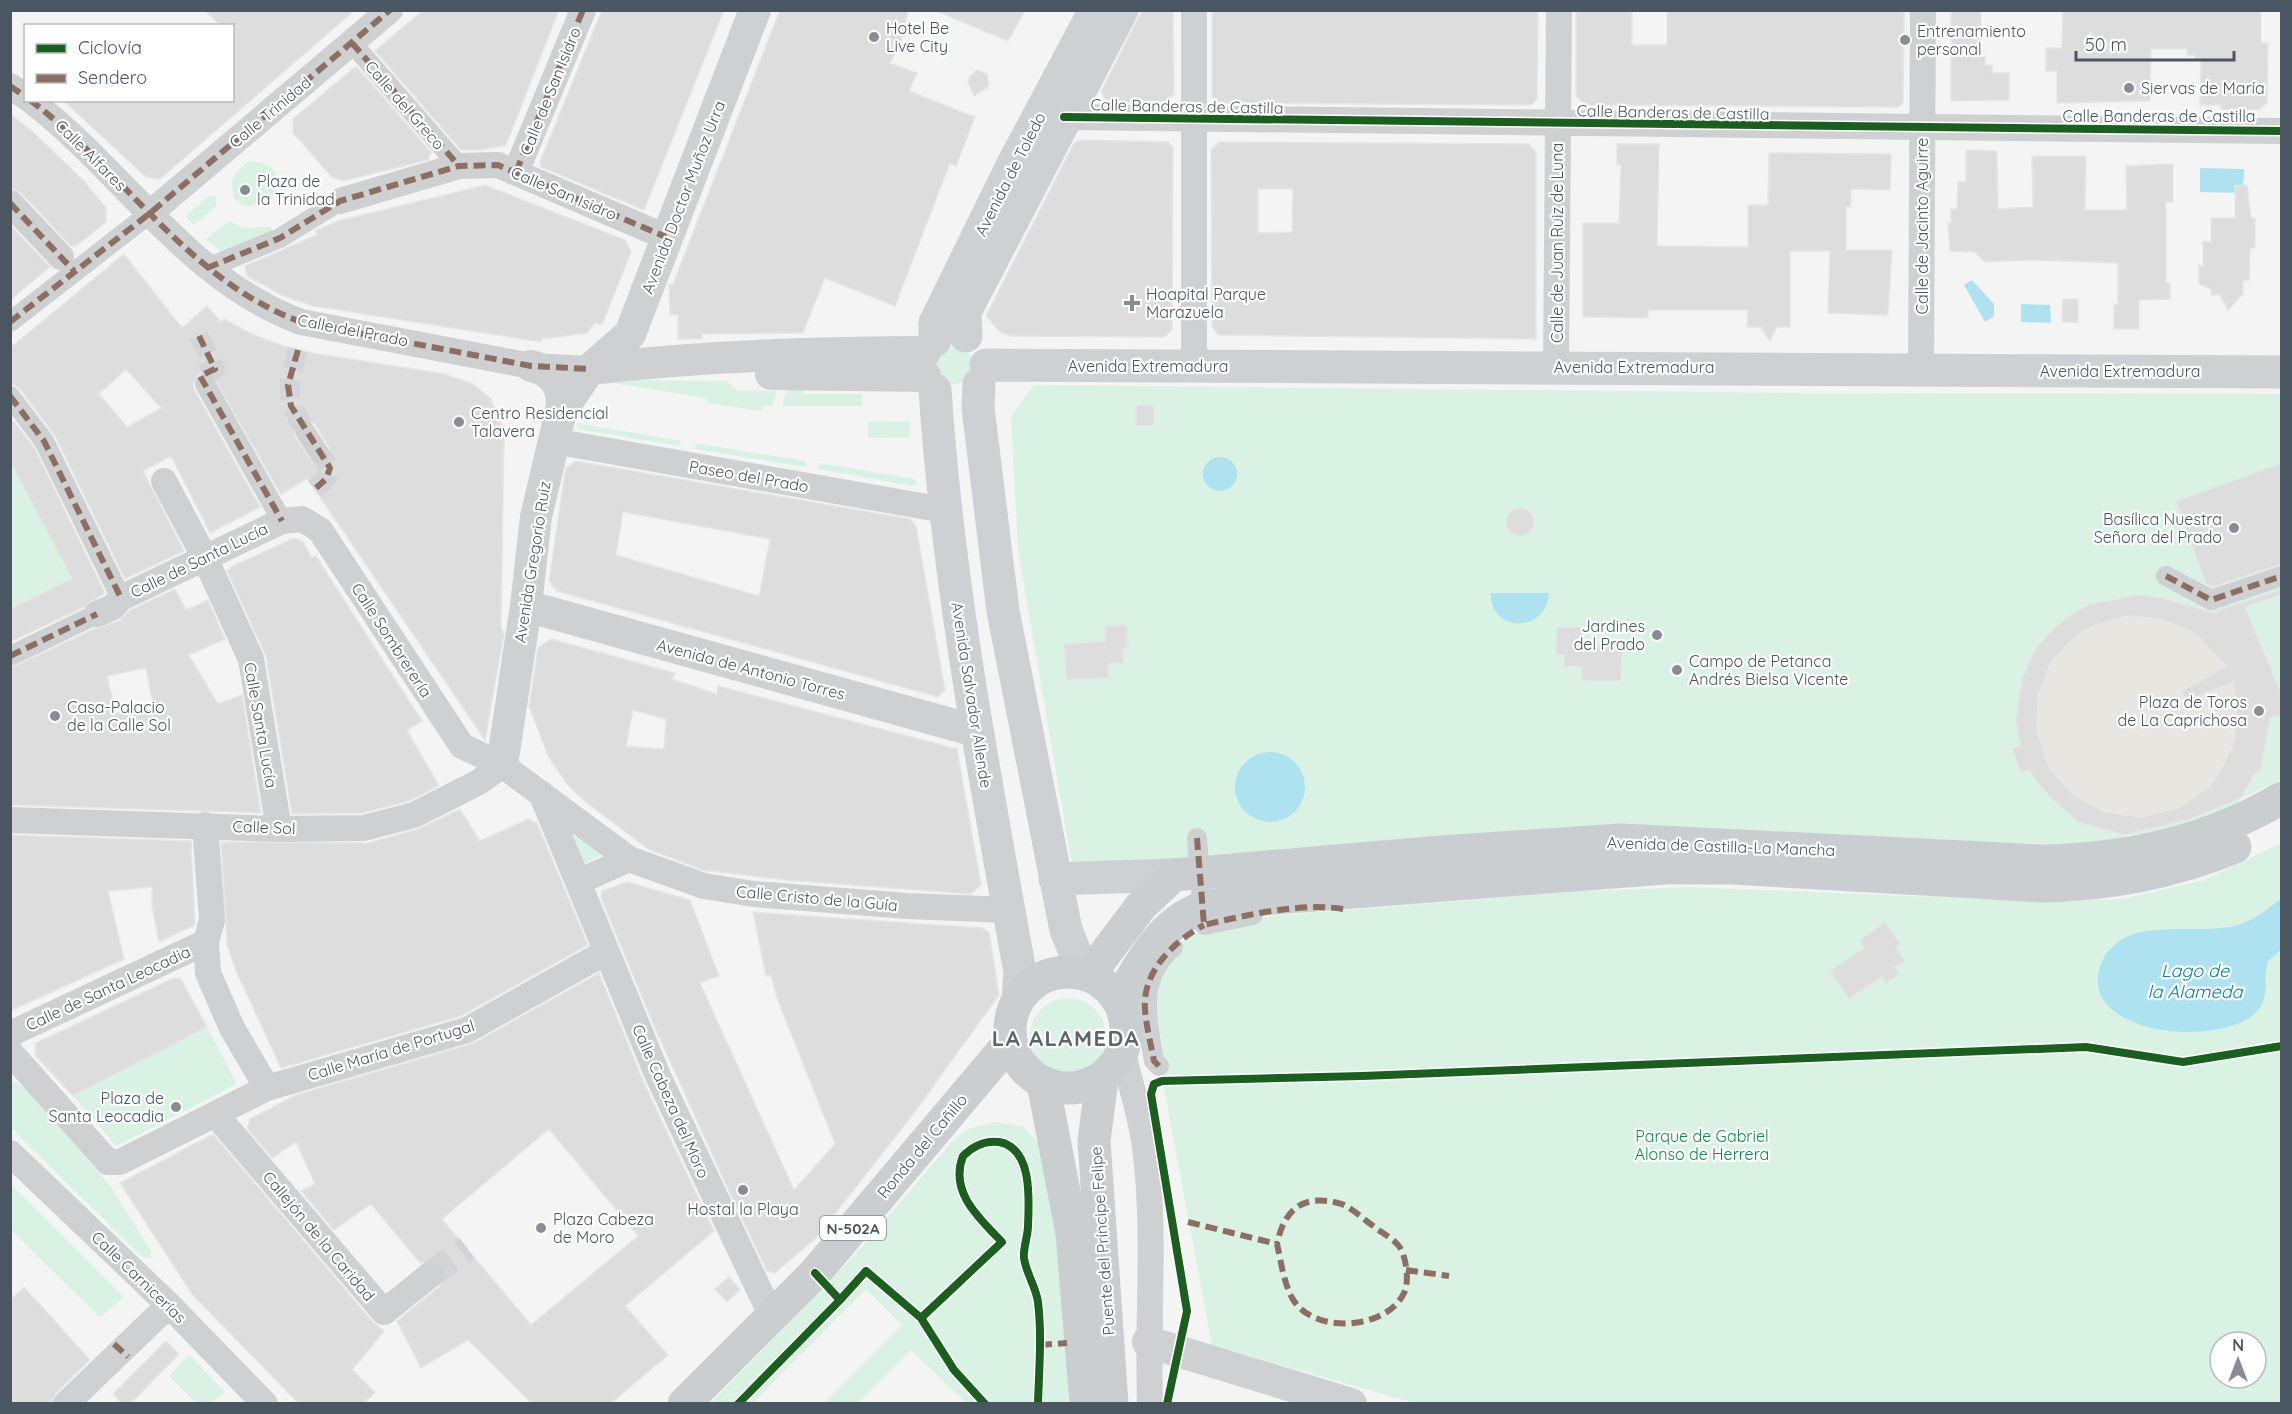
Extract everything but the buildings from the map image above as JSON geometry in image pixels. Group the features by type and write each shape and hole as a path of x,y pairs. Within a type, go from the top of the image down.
{"main road":[{"name":"Avenida de Toledo","path":"937,359 935,322 1013,164 1095,10"},
{"name":"Avenida de Toledo","path":"937,359 965,312 1064,117 1122,10"},
{"path":"937,359 982,349 978,408 1003,611 1065,930 1086,974"},
{"name":"Avenida Extremadura","path":"937,359 948,396 968,393 982,375 1194,366 2282,372"},
{"name":"Avenida Salvador Allende","path":"937,359 944,510 976,731 1020,972 1018,999"},
{"name":"Avenida de Castilla-La Mancha","path":"1186,874 1441,852 1621,840 2043,861 2082,860 2130,854 2190,840 2252,815 2282,798"},
{"name":"Avenida de Castilla-La Mancha","path":"1119,1001 1162,935 1181,918 1203,916 1249,900 1665,868 1731,868 2031,885 2078,885 2114,881 2180,867 2238,846 2282,823"},
{"path":"1055,879 1186,874"},
{"path":"1086,974 1141,906 1186,874"},
{"path":"1057,973 1086,974 1110,989 1119,1001 1127,1027 1123,1053 1114,1067 1102,1078 1083,1087 1063,1089 1042,1083 1028,1073 1016,1059 1010,1042 1010,1020 1018,999 1028,987 1041,978 1057,973"},
{"name":"Ronda del Cañillo","path":"684,1404 815,1273 1010,1042"},
{"name":"Puente del Príncipe Felipe","path":"1102,1078 1094,1141 1112,1404"},
{"name":"Puente del Príncipe Felipe","path":"1042,1083 1072,1233 1086,1404"}],"street":[{"name":"Calle Trinidad","path":"149,214 390,10"},
{"name":"Calle de San Isidro","path":"516,172 583,10"},
{"name":"Avenida Doctor Muñoz Urra","path":"590,369 630,334 755,10"},
{"path":"1194,10 1194,366"},
{"name":"Calle de Juan Ruiz de Luna","path":"1556,367 1559,10"},
{"name":"Calle de Jacinto Aguirre","path":"1921,370 1923,10"},
{"name":"Calle del Greco","path":"352,43 459,166"},
{"path":"10,86 24,96"},
{"name":"Calle Alfares","path":"33,102 66,127 149,214"},
{"name":"Calle Banderas de Castilla","path":"1064,117 1558,125 2282,131"},
{"name":"Calle San Isidro","path":"340,201 459,166 498,165 666,237"},
{"path":"207,268 280,238 340,201"},
{"path":"10,203 67,264"},
{"path":"10,322 67,264 149,214"},
{"name":"Calle del Prado","path":"149,214 207,268 249,298 275,312 301,321 531,366 590,369"},
{"path":"630,334 629,342 635,353 655,359 673,360"},
{"name":"Avenida Extremadura","path":"590,369 673,360 834,352 937,359"},
{"name":"Avenida Extremadura","path":"590,369 937,359"},
{"path":"531,366 545,371 556,381 562,396 561,411"},
{"name":"Avenida Gregorio Ruiz","path":"502,765 526,606 536,517 561,411 590,369"},
{"name":"Calle de Santa Lucía","path":"10,656 113,607 121,598 282,521 205,384"},
{"path":"10,396 44,441 121,598"},
{"path":"305,431 319,453"},
{"name":"Paseo del Prado","path":"553,441 944,510"},
{"name":"Calle Santa Lucía","path":"164,481 205,558 251,659 279,829"},
{"name":"Calle Sombrerería","path":"282,521 302,519 320,530 462,746 502,765 541,793"},
{"path":"2166,576 2211,600 2282,576"},
{"name":"Avenida de Antonio Torres","path":"526,606 976,731"},
{"name":"Calle Sol","path":"10,820 279,829 364,828 391,824 414,815 479,782 502,765"},
{"name":"Calle Cristo de la Guía","path":"541,793 629,859 704,886 754,894 907,906 1009,910"},
{"name":"Calle Cabeza del Moro","path":"541,793 658,1076 772,1317"},
{"path":"11,1037 108,1162 120,1162 267,1088 232,1028 208,973 206,942 213,920 206,825"},
{"path":"1197,838 1186,874 1203,916"},
{"path":"578,882 629,859"},
{"path":"1159,1066 1154,1061 1145,1008 1147,986 1167,952 1203,916 1332,907 1348,910"},
{"name":"Calle de Santa Leocadia","path":"11,1037 206,942"},
{"name":"Calle María de Portugal","path":"267,1088 467,1030 606,952"},
{"path":"1123,1053 1145,1146 1152,1254 1148,1342 1150,1404"},
{"name":"Callejón de la Caridad","path":"216,1115 384,1312 430,1275"},
{"name":"Calle Carnicerías","path":"10,1153 169,1305 265,1404"},
{"path":"66,1404 169,1305"},
{"path":"1148,1342 1351,1404"}],"green space":[{"path":"249,161 263,163 272,168 277,175 278,183 268,199 258,204 244,206 234,198 231,182 238,170"},
{"path":"210,195 216,196 216,206 194,225 185,216"},
{"path":"229,221 244,228 270,227 272,232 222,253 206,239"},
{"path":"954,346 961,347 967,352 972,358 972,372 967,378 961,383 954,384 947,383 941,378 936,372 935,365 936,358 941,352 947,347"},
{"path":"631,380 727,381 736,390 777,391 772,406 763,406 762,411 707,403 707,398 613,383"},
{"name":"Jardines del Prado","path":"1034,385 1801,393 2281,394 2281,780 2241,798 2235,805 2221,811 2168,829 2125,835 2114,846 1961,841 1073,871 1018,550 1011,416","holes":["1224,457 1226,491 1210,488 1212,459"]},
{"path":"787,390 803,390 803,394 862,394 862,406 782,406"},
{"path":"910,421 910,437 868,438 868,422"},
{"path":"577,423 681,441 680,446 578,429"},
{"path":"696,443 806,461 805,467 695,449"},
{"path":"819,463 914,479 917,484 913,486 817,469"},
{"path":"14,467 74,578 11,609 10,469"},
{"path":"565,826 603,854 581,866"},
{"name":"Parque de Gabriel Alonso de Herrera","path":"2281,843 2281,1403 1414,1403 1212,1345 1149,1008 1168,957 1188,937 1208,929 1271,916 1587,891 1690,887 2030,901 2123,899 2204,880"},
{"path":"1068,998 1082,1001 1095,1009 1103,1022 1106,1036 1103,1050 1095,1063 1082,1071 1068,1074 1054,1071 1041,1063 1033,1050 1030,1036 1033,1022 1041,1009 1054,1001"},
{"path":"207,1027 237,1084 116,1146 73,1096"},
{"path":"10,1080 26,1088 111,1187 151,1251 151,1258 143,1258 11,1128"},
{"path":"994,1122 1022,1126 1038,1142 1057,1228 1067,1343 1068,1403 966,1403 911,1350 858,1403 824,1403 902,1325 866,1289 753,1403 710,1404 852,1258 951,1143 968,1129"},
{"path":"11,1184 124,1297 100,1317 11,1230"},
{"path":"189,1355 225,1392 211,1403 196,1403 169,1376"}],"sand":[{"path":"2127,616 2157,618 2170,622 2195,635 2206,644 2225,667 2205,678 2211,691 2231,682 2237,706 2233,745 2229,757 2216,778 2187,803 2151,816 2108,814 2074,797 2051,769 2038,734 2039,697 2053,662 2082,634"}],"water":[{"path":"2200,168 2244,169 2243,193 2200,192"},
{"path":"1972,280 1994,304 1994,316 1985,322 1964,285"},
{"path":"2021,304 2050,305 2051,323 2021,322"},
{"path":"1220,457 1232,462 1237,474 1232,486 1220,491 1208,486 1203,474 1208,462"},
{"path":"1491,593 1549,593 1546,607 1538,616 1529,622 1518,623 1508,621 1499,615 1493,606"},
{"path":"1270,752 1283,755 1295,762 1302,774 1305,787 1302,800 1295,812 1283,819 1270,822 1257,819 1245,812 1238,800 1235,787 1238,774 1245,762 1257,755"},
{"name":"Lago de la Alameda","path":"2281,899 2281,950 2268,961 2265,995 2261,1006 2245,1020 2221,1029 2191,1032 2160,1030 2132,1022 2110,1008 2099,989 2101,964 2111,948 2124,938 2141,932 2234,926 2253,918"}],"tunnel":[{"path":"199,336 215,369 200,376 205,384"},
{"path":"298,350 290,392 294,409 305,431"},
{"path":"315,489 326,479 330,468 319,453"},
{"path":"430,1275 467,1248"}],"marked path":[{"path":"10,322 149,214 390,10"},
{"path":"516,172 583,10"},
{"path":"352,43 459,166"},
{"path":"10,86 24,96"},
{"path":"32,102 64,128 190,252 224,280 260,303 301,322 531,366 590,369"},
{"path":"207,268 280,238 340,201 459,166 498,165 666,237"},
{"path":"10,203 74,271"},
{"path":"199,336 215,369 200,376 282,521"},
{"path":"298,350 288,385 291,406 330,468 326,479 315,489"},
{"path":"10,396 44,441 121,598"},
{"path":"2166,576 2211,600 2282,576"},
{"path":"10,656 97,614"},
{"path":"1197,838 1204,925 1257,913 1295,908 1348,910"},
{"path":"1159,1066 1154,1061 1147,1028 1145,995 1154,970 1162,959 1182,940 1204,925"},
{"path":"1188,1222 1277,1244 1283,1273 1294,1301 1305,1312 1318,1319 1334,1323 1368,1320 1383,1314 1395,1305 1406,1288 1405,1261 1398,1245 1356,1212 1342,1204 1314,1201 1297,1207 1284,1222 1277,1244"},
{"path":"1406,1270 1449,1276"},
{"path":"1040,1345 1067,1343"},
{"path":"114,1344 128,1357"}],"cycle path":[{"path":"1064,117 2282,131"},
{"path":"1167,1404 1187,1311 1151,1094 1154,1084 1162,1081 1362,1076 2086,1047 2183,1062 2282,1046"},
{"path":"921,1318 1002,1242 976,1214 963,1193 960,1181 963,1156 984,1143 999,1142 1010,1146 1018,1154 1027,1176 1029,1203 1024,1258 1038,1302 1040,1340 1038,1404"},
{"path":"815,1273 840,1300 866,1271 921,1318 954,1370 985,1404"},
{"path":"738,1404 840,1300"}],"place":[{"name":"Hotel Be Live City","path":"874,37"},
{"name":"Entrenamiento personal","path":"1905,40"},
{"name":"Siervas de María","path":"2129,88"},
{"name":"Plaza de la Trinidad","path":"245,190"},
{"name":"Hoapital Parque Marazuela","path":"1132,303"},
{"name":"Centro Residencial Talavera","path":"459,422"},
{"name":"Basílica Nuestra Señora del Prado","path":"2234,528"},
{"name":"Jardines del Prado","path":"1657,635"},
{"name":"Campo de Petanca Andrés Bielsa Vicente","path":"1677,670"},
{"name":"Plaza de Toros de La Caprichosa","path":"2259,711"},
{"name":"Casa-Palacio de la Calle Sol","path":"55,716"},
{"name":"Plaza de Santa Leocadia","path":"176,1107"},
{"name":"Hostal la Playa","path":"743,1190"},
{"name":"Plaza Cabeza de Moro","path":"541,1228"}],"district":[{"name":"LA ALAMEDA","path":"1066,1038"}]}
